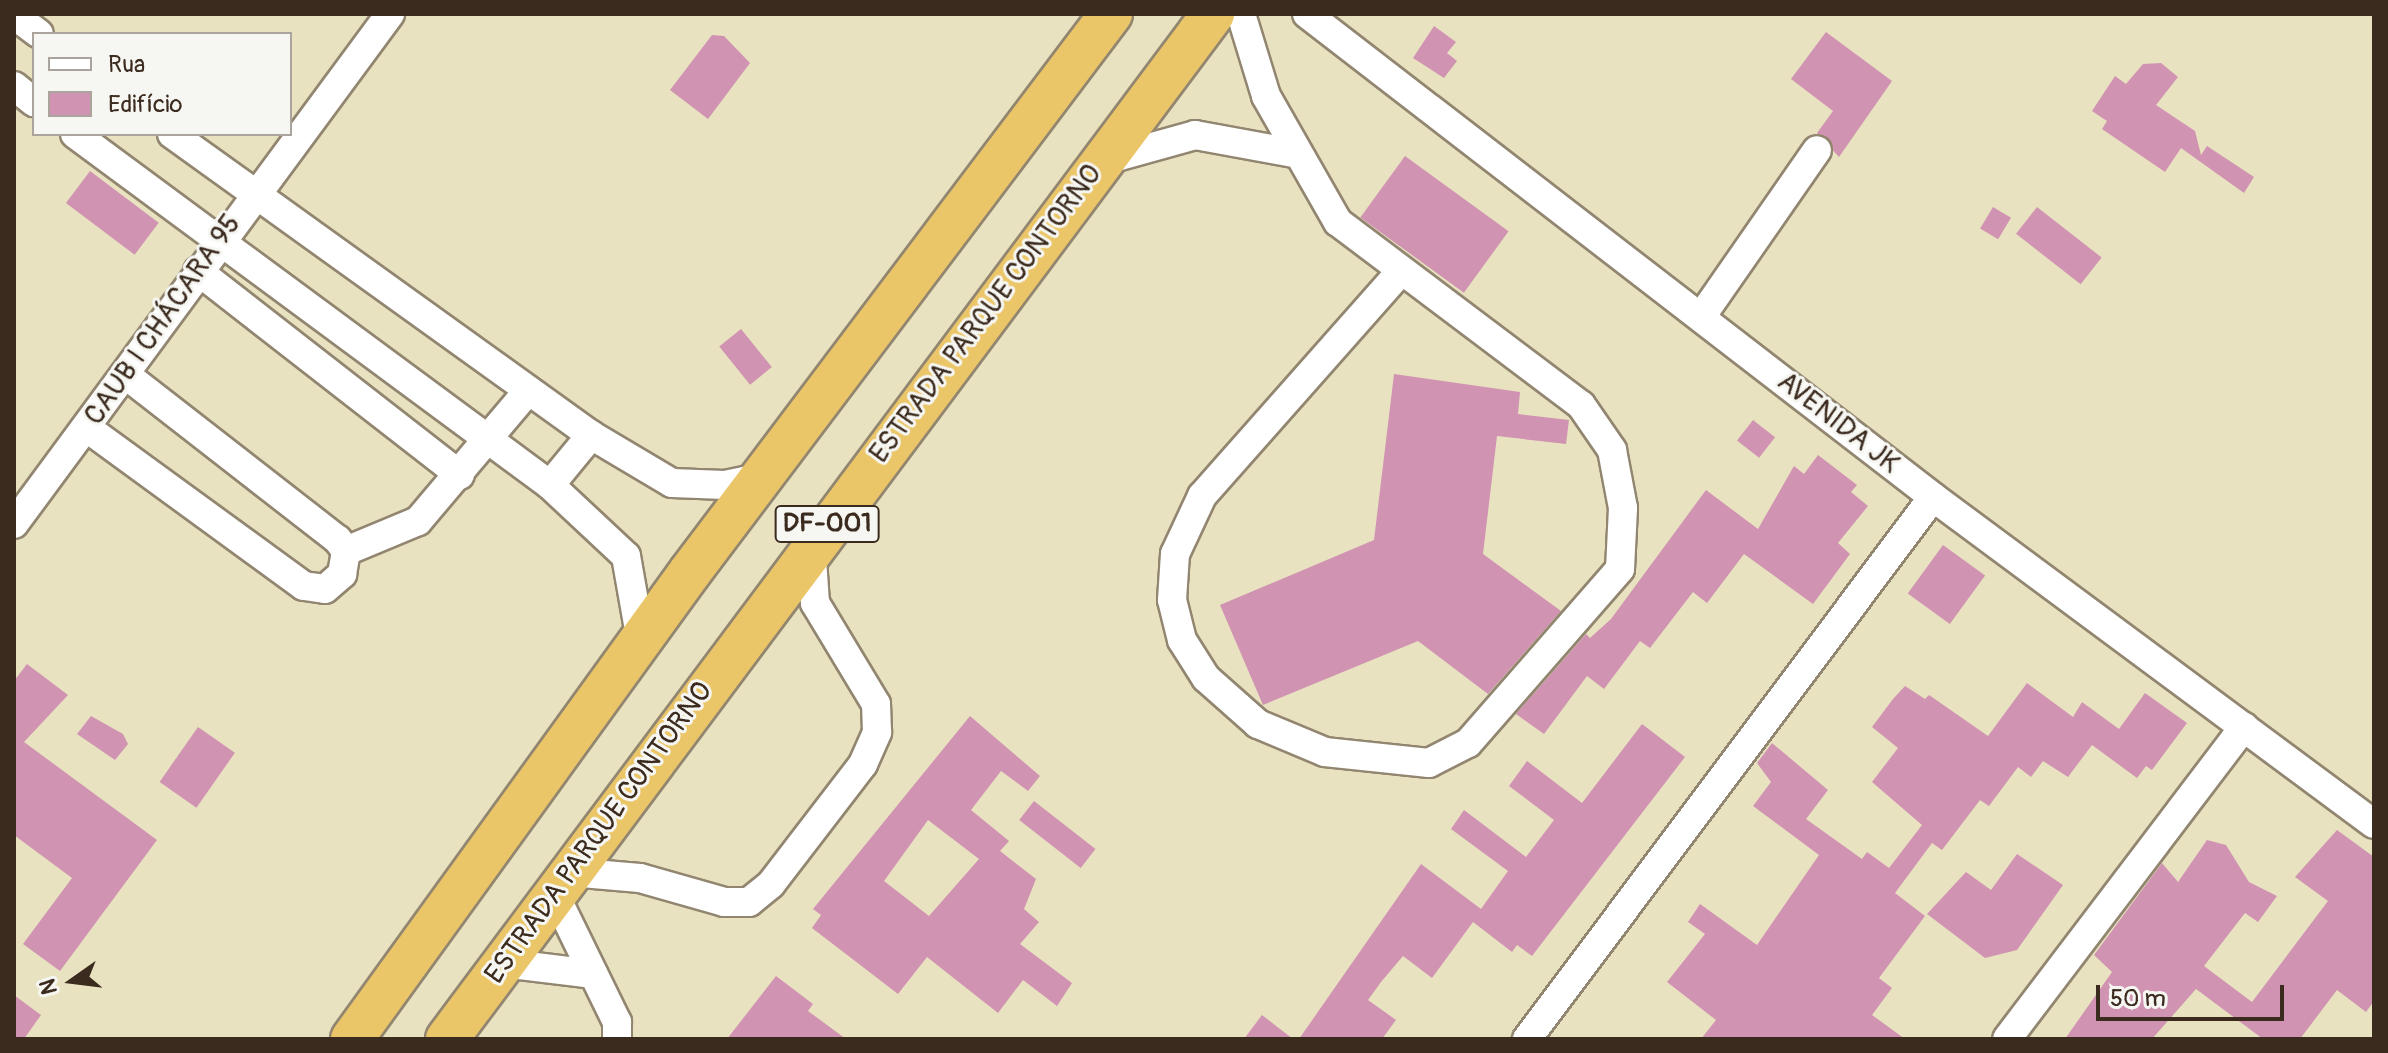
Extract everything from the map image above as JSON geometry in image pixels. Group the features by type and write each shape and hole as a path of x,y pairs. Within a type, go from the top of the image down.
{"highway":[{"name":"DF-001","path":"352,1039 762,477 1111,14"},
{"name":"ESTRADA PARQUE CONTORNO","path":"447,1039 811,545 1213,14"}],"street":[{"path":"390,14 251,195 591,435 672,483 762,477"},
{"path":"1241,14 1253,64 1293,153 1338,222 1581,405 1612,450 1623,508 1620,569 1468,743 1429,763 1383,762 1325,752 1258,724 1206,678 1182,640 1172,600 1175,554 1202,496 1401,271"},
{"name":"AVENIDA JK","path":"1307,14 1933,497 2244,727 2369,812"},
{"path":"14,15 36,32"},
{"path":"14,86 32,100"},
{"path":"1102,161 1195,135 1293,153"},
{"path":"78,136 218,246 550,485 626,556 641,641"},
{"name":"CAUB I CHÁCARA 95","path":"14,524 127,376 251,195 175,136"},
{"path":"1701,317 1817,150"},
{"path":"198,271 460,475"},
{"path":"127,376 346,551"},
{"path":"346,551 418,521 489,444 528,391"},
{"path":"87,428 304,586 325,589 342,574 346,551"},
{"path":"550,485 591,435"},
{"path":"1527,1039 1933,497"},
{"path":"617,1039 562,883 640,878 749,902 771,884 863,764 877,732 876,704 815,603 811,545"},
{"path":"2007,1039 2244,727"},
{"path":"503,963 593,974"}],"building":[{"path":"1434,26 1456,42 1447,53 1457,61 1444,78 1413,58"},
{"path":"1826,32 1892,81 1839,157 1817,133 1833,111 1791,79"},
{"path":"712,35 724,36 750,63 708,119 670,90"},
{"path":"2161,63 2178,77 2156,105 2195,131 2201,155 2207,146 2254,177 2244,193 2181,148 2165,172 2102,129 2107,121 2092,111 2115,76 2126,84 2143,64"},
{"path":"1405,156 1509,231 1464,293 1360,217"},
{"path":"90,171 159,223 135,255 66,203"},
{"path":"1993,207 2011,218 1998,239 1980,228"},
{"path":"2037,207 2102,257 2081,284 2016,234"},
{"path":"741,329 772,367 750,385 719,347"},
{"path":"1394,374 1520,392 1518,414 1569,420 1566,444 1497,436 1483,554 1561,611 1488,694 1418,641 1263,705 1220,605 1374,540"},
{"path":"1753,420 1775,437 1759,458 1737,440"},
{"path":"1818,455 1857,485 1851,492 1868,506 1838,543 1850,554 1813,604 1744,554 1707,603 1693,592 1650,648 1640,641 1604,689 1587,676 1544,734 1516,714 1586,634 1590,638 1611,619 1706,490 1758,529 1794,466 1804,474"},
{"path":"1943,545 1985,576 1950,624 1908,594"},
{"path":"27,664 68,695 24,742 157,840 60,971 23,944 72,878 14,835 14,681"},
{"path":"2027,683 2073,717 2082,702 2119,729 2145,693 2187,723 2152,770 2146,766 2137,778 2092,745 2068,777 2043,761 2031,777 2018,767 1989,806 1980,800 1942,850 1932,843 1895,893 1925,916 1879,978 1892,988 1872,1015 1905,1039 1701,1039 1716,1020 1667,982 1705,934 1688,922 1700,904 1757,945 1819,855 1753,806 1771,782 1757,763 1772,743 1828,790 1806,819 1862,859 1867,852 1889,868 1922,825 1872,782 1898,748 1872,727 1905,686 1925,699 1929,695 1988,736"},
{"path":"91,716 123,734 128,744 115,760 77,734"},
{"path":"970,716 1040,776 1028,791 1001,771 971,810 1009,841 1000,851 1036,879 1024,909 1039,922 1020,944 1072,983 1057,1006 1023,980 998,1013 927,957 898,994 812,928 821,915 813,909","holes":["928,820 979,859 929,916 884,881"]},
{"path":"1642,724 1685,757 1532,956 1517,945 1512,952 1473,922 1432,978 1403,956 1381,982 1368,1000 1396,1020 1382,1039 1299,1039 1421,864 1481,909 1508,871 1451,829 1464,810 1526,857 1554,820 1509,786 1527,761 1582,803"},
{"path":"198,727 235,753 196,808 160,782"},
{"path":"1034,801 1095,849 1081,868 1019,820"},
{"path":"2337,830 2374,857 2374,1001 2366,1012 2337,990 2300,1039 2263,1039 2196,989 2152,1039 2065,1039 2112,972 2094,955 2162,863 2178,882 2207,840 2226,845 2249,882 2277,896 2258,922 2245,913 2204,966 2252,1002 2328,901 2295,877"},
{"path":"2017,854 2063,885 2017,950 1985,958 1927,914 1966,872 1991,890"},
{"path":"776,976 813,1004 808,1011 846,1039 727,1039"},
{"path":"14,995 41,1015 24,1039 14,1039"},
{"path":"1262,1015 1293,1039 1244,1039"}]}
